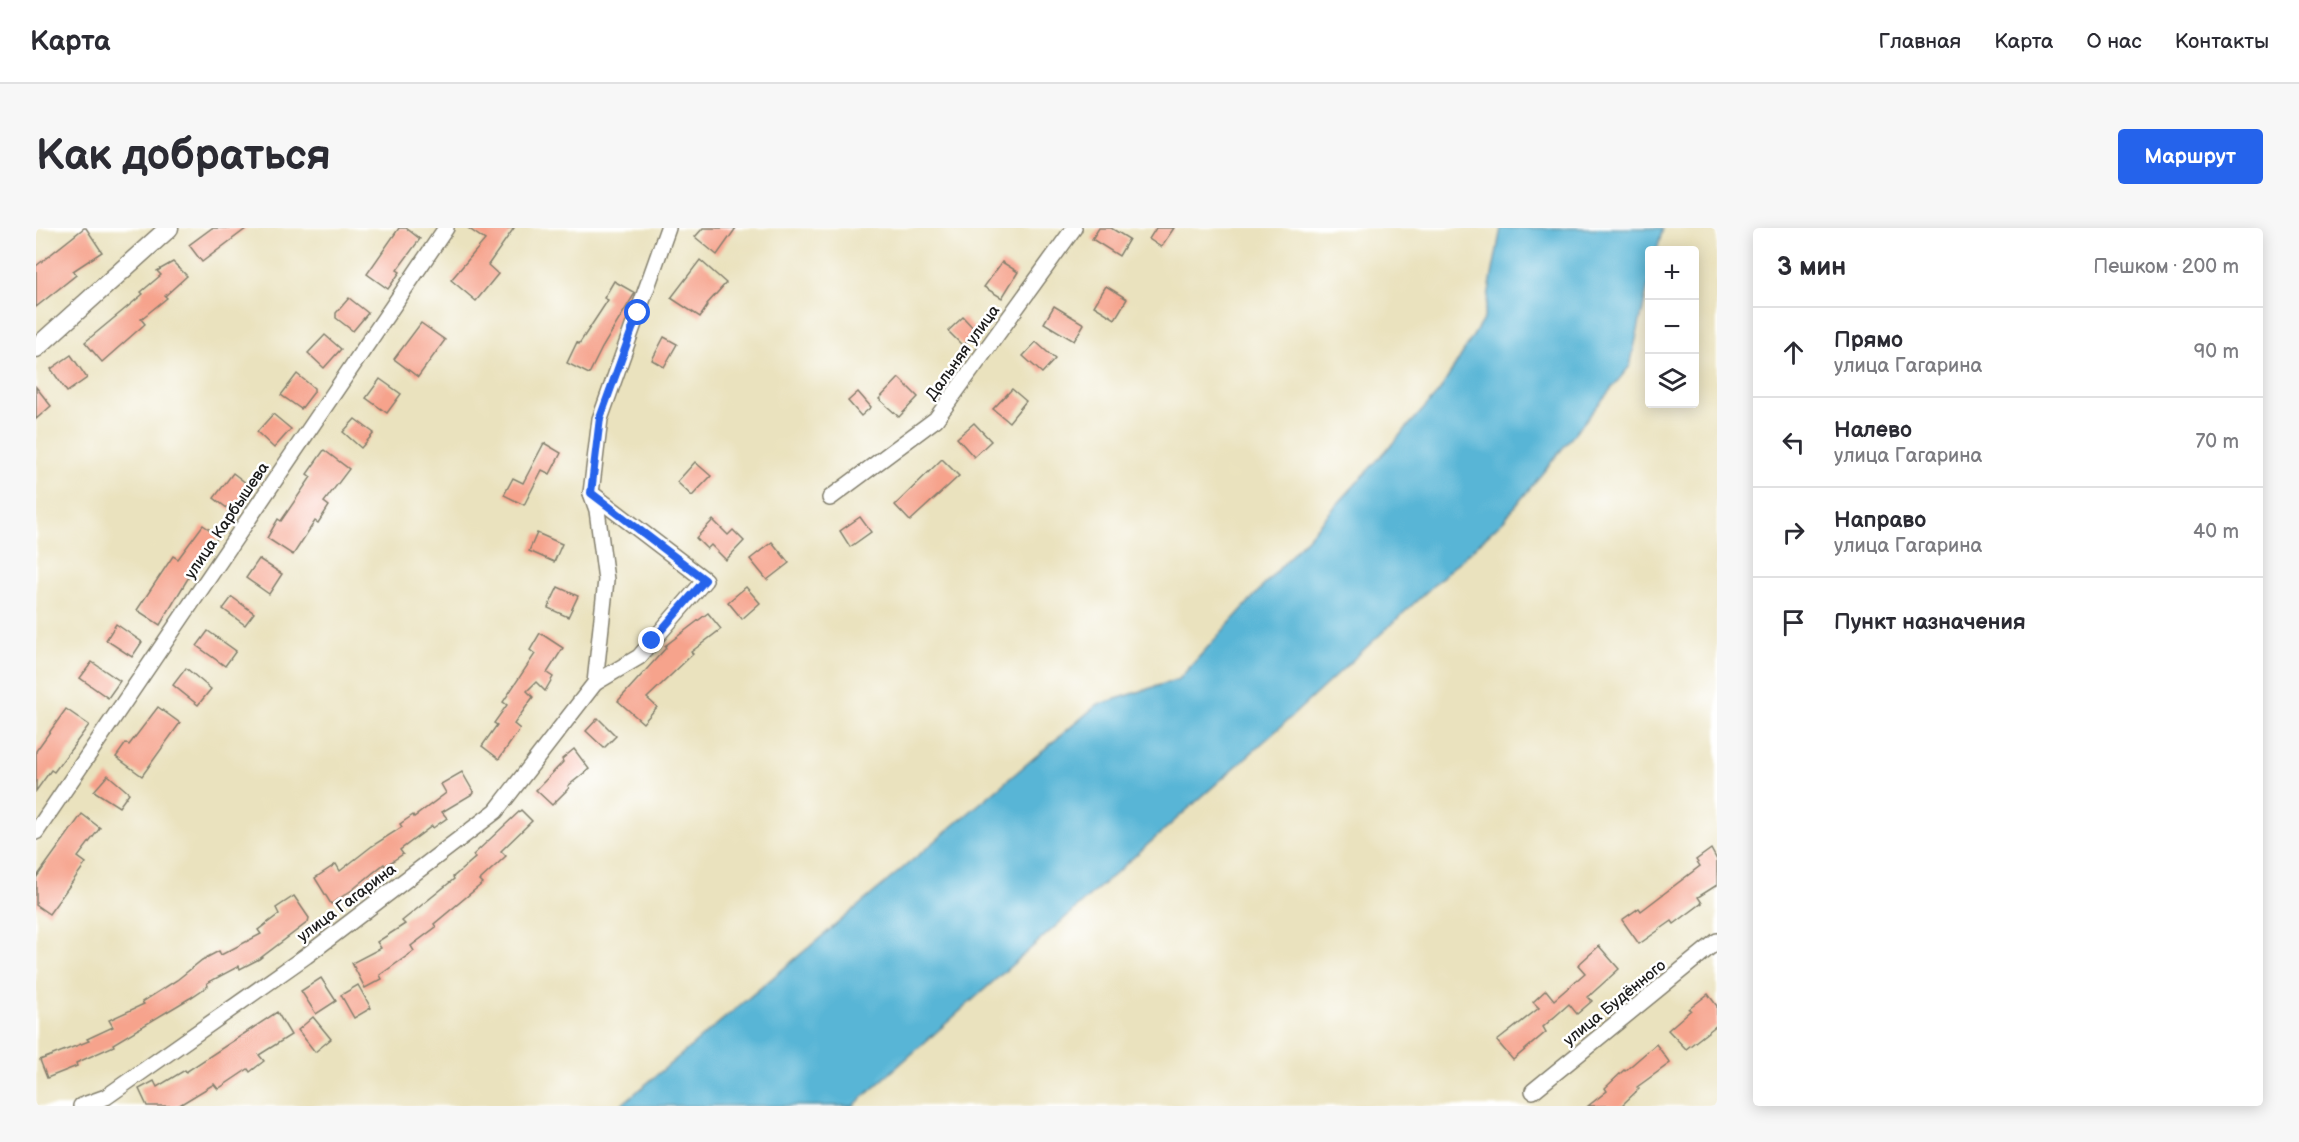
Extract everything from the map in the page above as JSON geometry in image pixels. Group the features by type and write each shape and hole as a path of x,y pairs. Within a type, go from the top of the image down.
{"street":[{"path":"36,348 169,228"},
{"name":"улица Карбышева","path":"36,832 446,228"},
{"path":"595,683 606,580 597,510 591,493 600,418 668,228"},
{"name":"Дальняя улица","path":"830,498 936,418 1074,228"},
{"name":"улица Гагарина","path":"81,1106 106,1097 306,956 496,811 595,683 639,657 705,580 591,493"},
{"name":"улица Будённого","path":"1533,1091 1717,941"}],"water":[{"path":"1501,228 1663,228 1658,246 1645,246 1645,300 1630,366 1504,520 1277,730 853,1106 620,1106 1097,705 1179,679 1439,392 1484,318"}],"building":[{"path":"84,228 102,252 73,271 76,275 36,307 36,266"},
{"path":"212,228 247,228 202,262 189,245"},
{"path":"399,228 406,228 420,239 397,270 400,272 388,289 367,274"},
{"path":"468,228 514,228 488,265 498,274 476,301 451,280 485,240"},
{"path":"703,228 736,228 717,255 695,237"},
{"path":"1099,228 1111,228 1129,239 1119,256 1092,239"},
{"path":"1156,228 1174,228 1161,247 1149,239"},
{"path":"700,260 726,283 707,304 700,317 671,298"},
{"path":"173,262 187,276 165,296 167,298 141,319 145,324 102,362 85,342 143,294 141,292 161,275 157,271"},
{"path":"1002,262 1018,272 1002,298 984,287"},
{"path":"614,281 635,293 589,374 567,363 577,342 579,344 608,300 604,298"},
{"path":"1106,286 1127,299 1115,319 1094,306"},
{"path":"349,298 368,313 353,331 336,318 336,313"},
{"path":"1054,306 1084,324 1074,341 1044,323"},
{"path":"963,317 977,332 963,346 948,331"},
{"path":"421,323 445,340 418,377 394,359"},
{"path":"325,335 341,349 324,368 308,353"},
{"path":"664,337 677,344 664,367 652,360"},
{"path":"1036,342 1055,359 1042,373 1023,356"},
{"path":"71,355 87,378 67,392 51,369"},
{"path":"297,374 314,388 314,392 301,409 281,395"},
{"path":"899,378 918,397 899,417 879,399"},
{"path":"380,379 401,394 387,413 366,398"},
{"path":"36,387 51,406 36,419"},
{"path":"1012,389 1026,401 1009,422 993,409"},
{"path":"858,392 871,407 861,416 848,401"},
{"path":"273,414 291,429 274,448 257,432"},
{"path":"355,419 374,433 361,448 343,432"},
{"path":"974,423 991,441 974,457 957,438"},
{"path":"544,443 561,453 550,474 542,470 524,505 504,495 513,478 523,483"},
{"path":"324,450 349,469 324,502 329,506 318,523 315,521 293,555 267,538 278,519 281,521 311,477 307,474"},
{"path":"942,459 959,476 910,521 895,505"},
{"path":"695,462 711,476 692,496 677,482"},
{"path":"233,473 251,487 232,512 214,498"},
{"path":"860,517 871,532 850,547 840,531"},
{"path":"713,520 728,535 733,530 744,541 726,560 711,545 707,549 696,538"},
{"path":"203,525 219,536 193,570 160,625 137,610 173,556 178,559"},
{"path":"537,533 562,544 554,562 529,551"},
{"path":"772,542 789,563 767,580 750,559"},
{"path":"259,559 282,574 269,594 246,578"},
{"path":"558,587 578,596 568,617 548,608"},
{"path":"746,587 760,603 742,619 728,602"},
{"path":"232,597 254,613 245,625 223,609"},
{"path":"708,613 721,629 691,652 693,654 647,698 657,707 643,723 618,701 666,648 665,646"},
{"path":"116,624 142,642 132,657 106,640"},
{"path":"208,631 236,651 225,666 197,646"},
{"path":"540,633 563,648 547,673 553,677 545,691 536,682 527,691 533,697 514,724 520,729 499,759 482,746 497,725 494,723 507,705 503,702 535,654 530,650"},
{"path":"92,662 120,681 108,698 80,678"},
{"path":"186,668 211,689 198,705 173,685"},
{"path":"158,707 180,723 142,776 116,757 126,743 129,745"},
{"path":"66,709 89,725 54,772 51,770 36,791 36,751"},
{"path":"598,718 616,736 604,748 586,731"},
{"path":"574,749 589,769 568,786 569,788 552,805 536,790 563,762 562,759"},
{"path":"462,772 474,793 442,812 447,818 433,828 432,826 400,850 403,854 385,866 384,864 331,904 315,878 336,864 340,871 372,846 402,827 400,824 413,815 414,817 446,793 441,784"},
{"path":"108,775 129,793 119,807 94,791"},
{"path":"521,810 532,821 501,851 506,856 480,880 483,883 434,924 436,927 411,946 414,951 380,975 382,979 365,988 352,963 381,948 377,942 405,924 402,921 454,879 453,877 475,858 473,855"},
{"path":"82,814 100,828 78,857 86,863 49,914 36,905 36,878"},
{"path":"1711,849 1717,860 1717,885 1698,897 1702,903 1674,924 1672,921 1639,944 1622,920 1639,908 1641,911 1700,866 1696,860"},
{"path":"294,896 309,918 308,922 259,959 240,969 239,966 207,983 208,986 113,1044 114,1046 76,1063 77,1066 47,1078 40,1060 89,1041 87,1039 113,1027 109,1020 144,1004 142,1002 177,980 202,960 219,951 221,955 261,934 258,930 279,914 276,908"},
{"path":"1599,946 1619,969 1588,997 1592,1001 1577,1014 1569,1004 1543,1027 1546,1032 1513,1060 1497,1041 1539,1008 1533,1002 1546,990 1554,1000 1585,973 1578,965"},
{"path":"321,978 336,1001 316,1014 301,991"},
{"path":"358,985 371,1008 354,1018 341,995"},
{"path":"1708,994 1717,1006 1717,1025 1686,1049 1668,1030"},
{"path":"277,1012 291,1035 259,1055 264,1061 250,1072 248,1069 218,1089 214,1084 178,1106 147,1106 139,1089 154,1081 157,1087 185,1070 186,1072"},
{"path":"313,1017 331,1039 315,1052 298,1030"},
{"path":"1656,1044 1670,1063 1637,1087 1639,1089 1621,1106 1588,1106 1607,1091 1605,1088 1624,1070"}],"route":[{"path":"638,313 600,418 591,493 705,580 652,641"}]}
